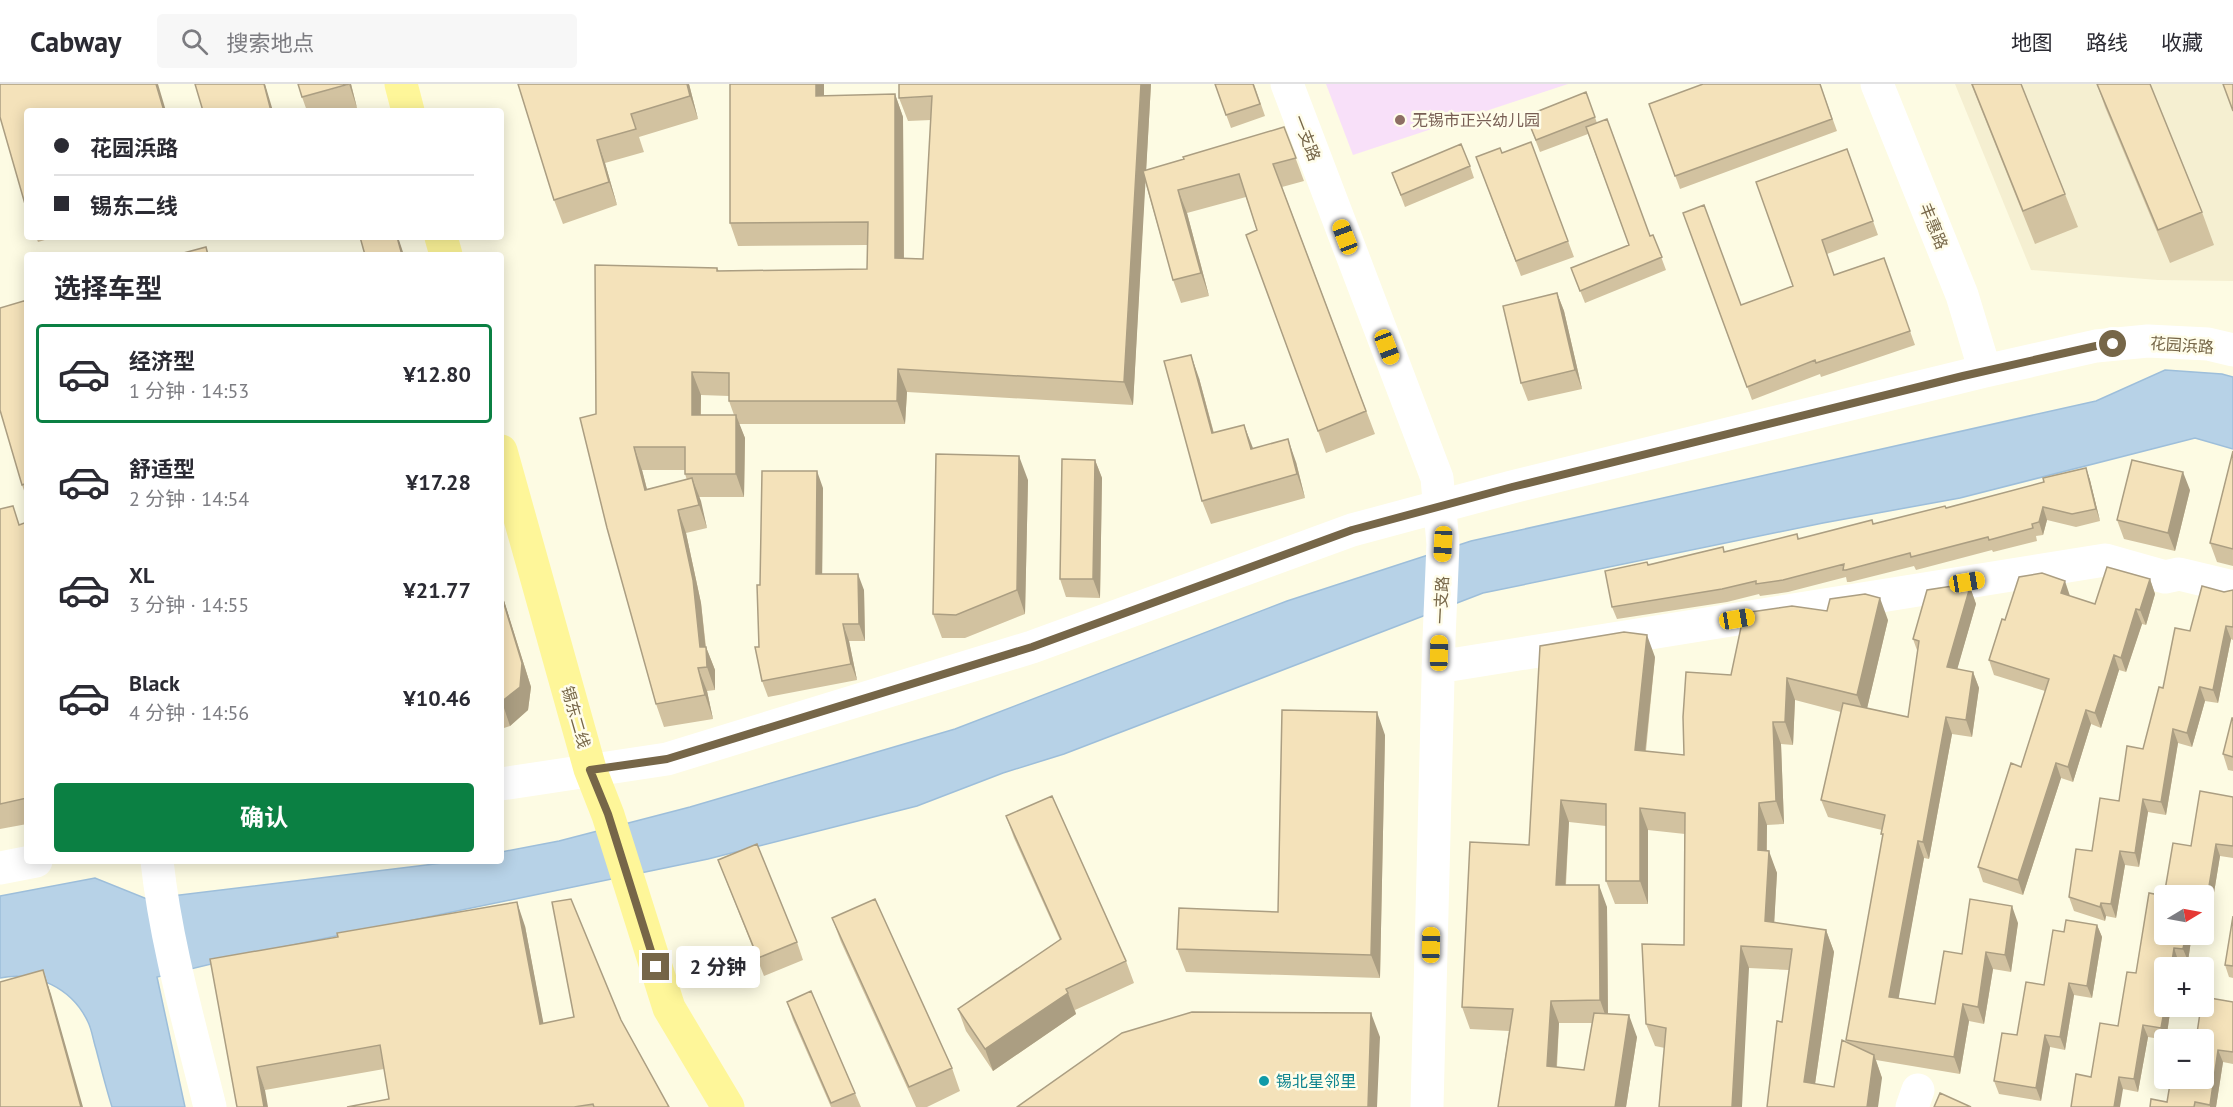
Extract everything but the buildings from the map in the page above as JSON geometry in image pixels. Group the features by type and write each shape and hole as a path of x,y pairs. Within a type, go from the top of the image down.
{"main road":[{"path":"401,84 407,108"},
{"name":"锡东二线","path":"504,462 590,770 608,814 669,1008 728,1107"}],"street":[{"name":"一支路","path":"1287,84 1437,478 1443,544 1427,1107"},
{"name":"丰惠路","path":"1877,84 1962,295 1985,371"},
{"name":"花园浜路","path":"504,784 667,759 1032,647 1352,530 1440,506 1985,371 2096,346 2148,341 2208,344 2233,350"},
{"path":"1439,653 2105,560 2165,577 2179,574 2233,587"},
{"path":"0,868 24,863"},
{"path":"159,876 178,974 210,1107"}],"shaded area":[{"name":"无锡市正兴幼儿园","path":"1326,84 1568,84 1353,155"},
{"path":"1955,84 2233,84 2233,281 2158,280 2031,270"}],"water":[{"path":"2165,370 2222,374 2233,377 2233,449 2195,438 1960,498 1823,523 1483,593 1064,754 1003,773 917,806 708,859 278,948 157,977 185,1107 112,1107 89,1025 73,1000 63,991 39,980 13,976 0,978 0,896 95,878 147,899 434,864 504,864 504,851 559,841 690,807 955,729 1287,601 1471,541 2096,401"}],"place":[{"name":"无锡市正兴幼儿园","path":"1400,120"},
{"name":"锡北星邻里","path":"1264,1081"}],"route":[{"path":"656,967 608,814 590,770 667,759 1032,647 1352,530 1512,487 1963,376 2113,344"}]}
